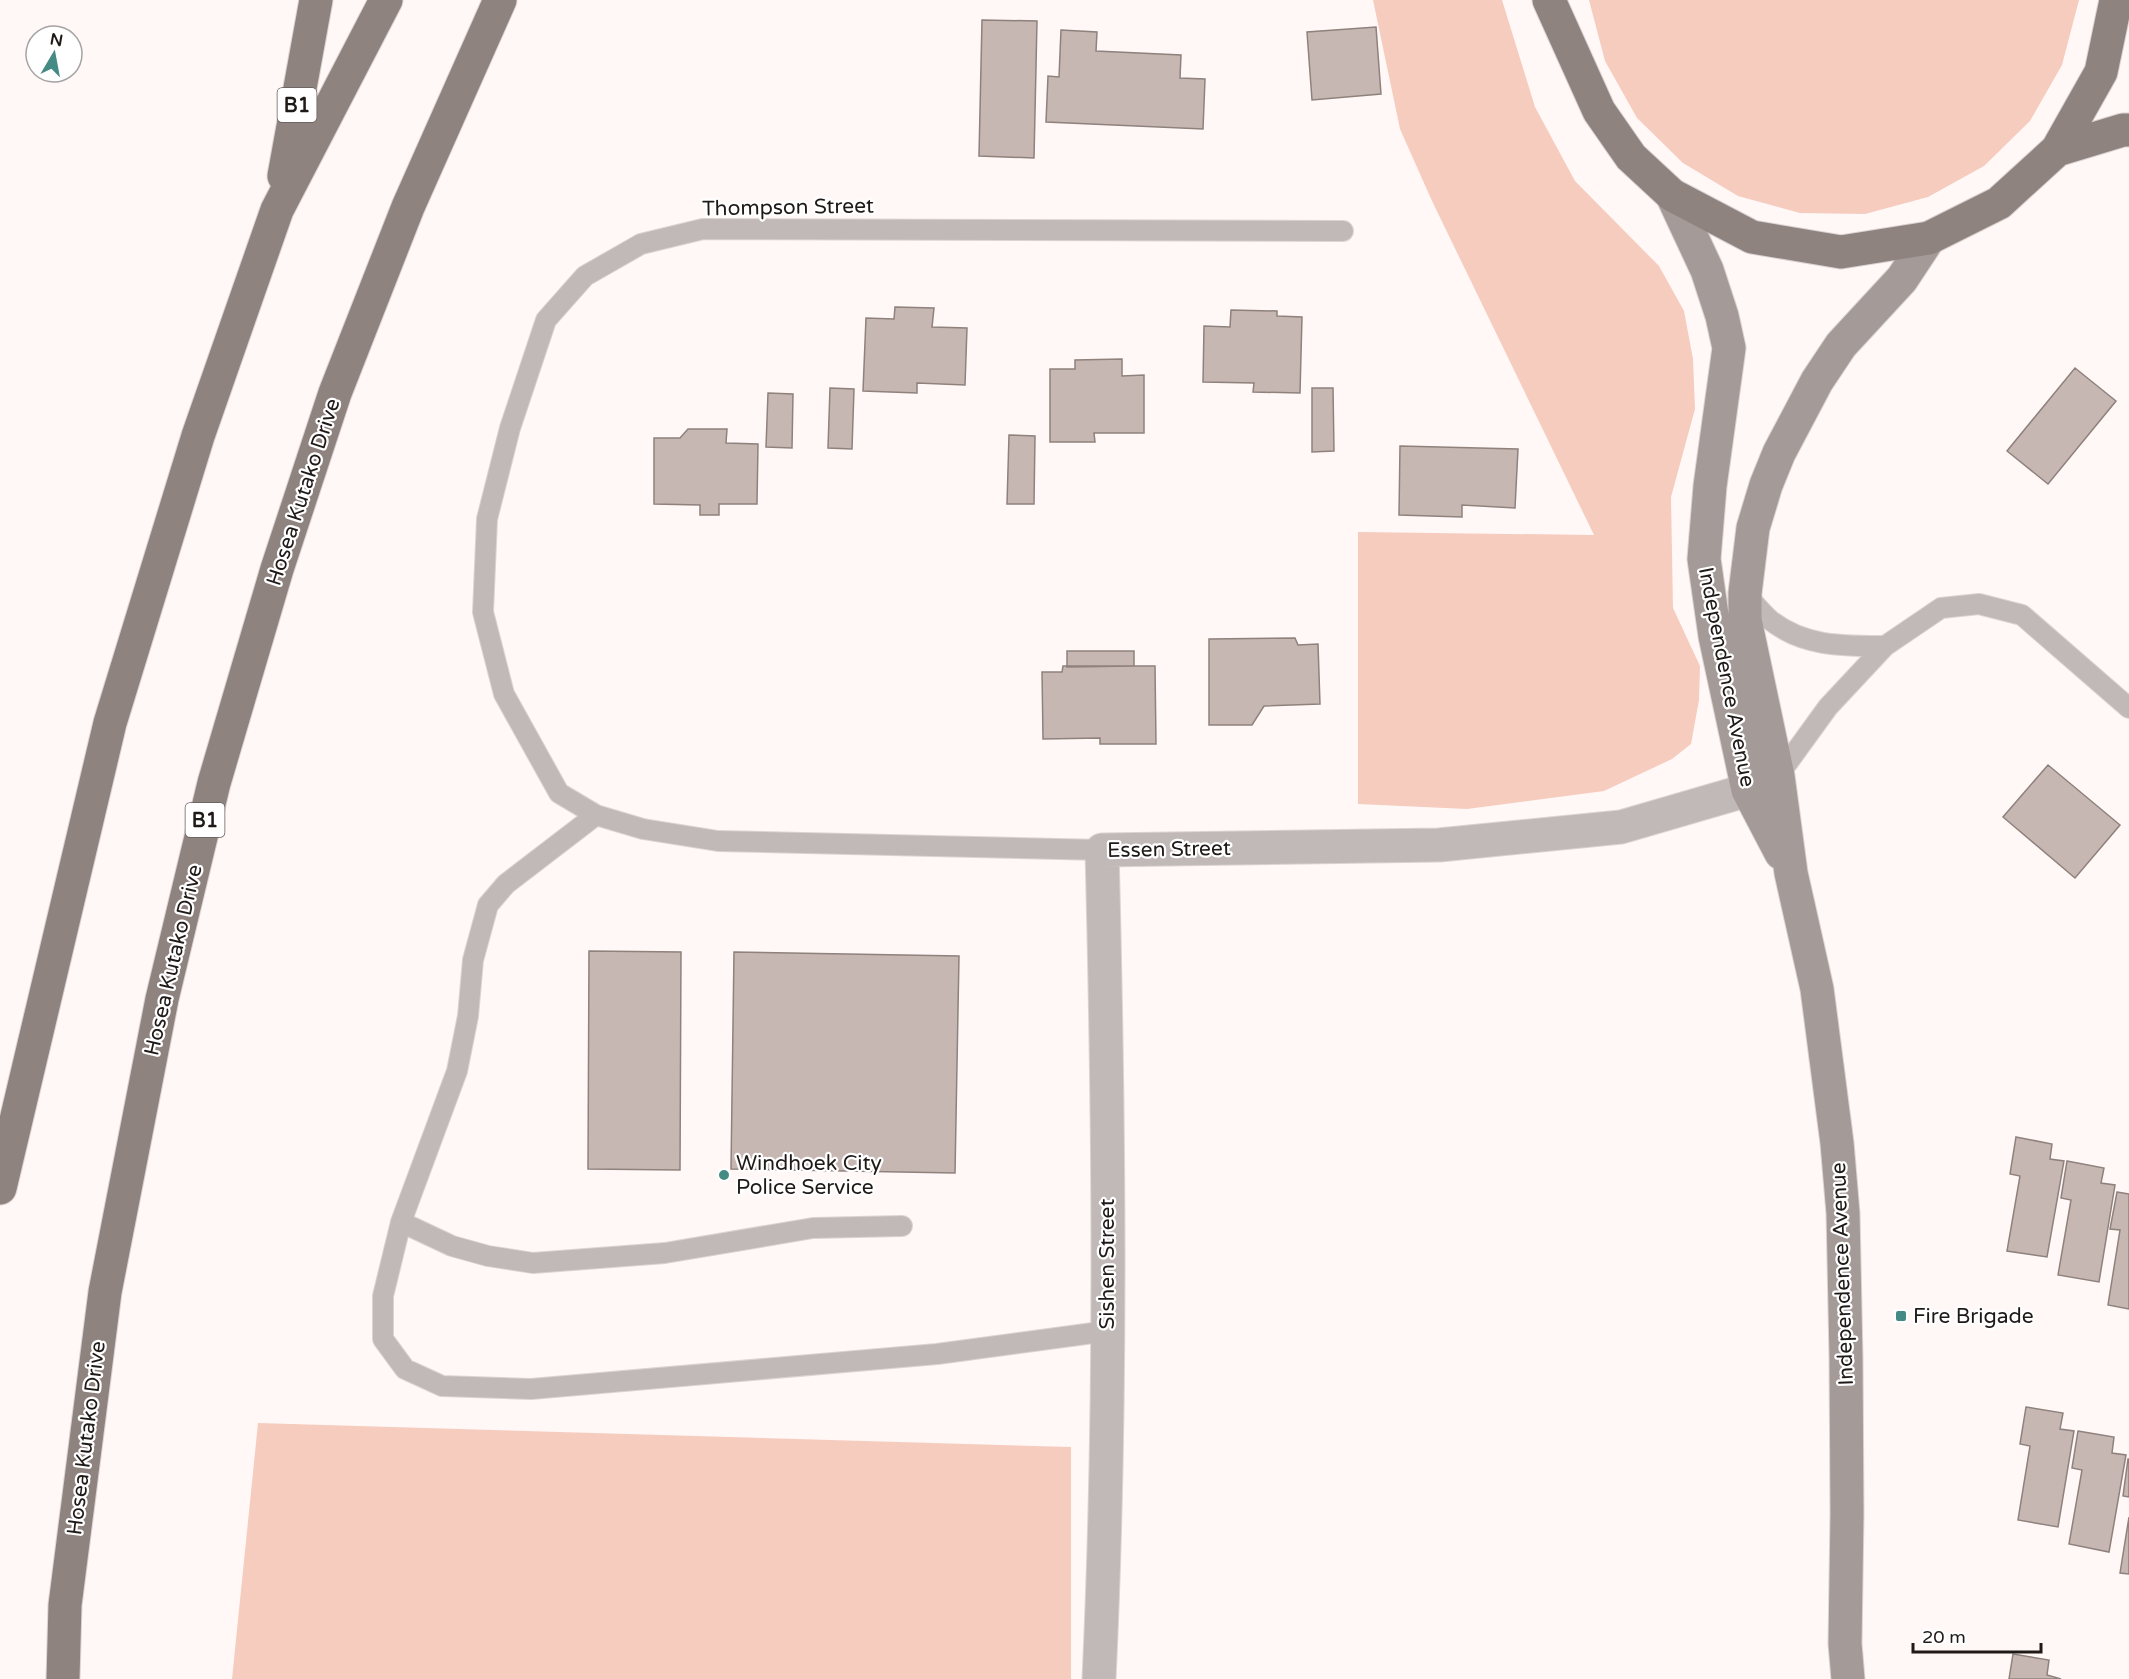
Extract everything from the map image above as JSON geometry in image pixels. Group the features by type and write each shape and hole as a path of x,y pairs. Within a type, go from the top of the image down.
{"main road":[{"name":"B1","path":"0,1188 110,723 198,436 277,210 316,0"},
{"path":"277,210 386,0"},
{"name":"Hosea Kutako Drive","path":"63,1679 65,1605 105,1292 162,999 214,783 277,569 335,393 408,207 500,0"},
{"name":"Independence Avenue","path":"1549,0 1599,111 1631,156 1672,195 1752,237 1840,252 1929,238 1999,203 2056,150 2102,72 2116,0"},
{"name":"Independence Avenue","path":"1566,0 1576,60"},
{"path":"2056,150 2129,130"},
{"name":"Independence Avenue","path":"1672,195 1707,270 1722,316 1729,348 1710,486 1704,559 1713,626 1748,790 1791,873"},
{"name":"Independence Avenue","path":"1848,1679 1845,1644 1847,1514 1843,1213 1837,1143 1817,988 1791,873 1778,776 1745,620 1745,593 1753,528 1766,485 1779,453 1817,381 1841,345 1902,279 1929,238"}],"street":[{"name":"Essen Street","path":"1102,850 1438,845 1621,827 1748,790 1778,776"},
{"name":"Sishen Street","path":"1099,1679 1105,1554 1108,1331 1102,850"}],"lane":[{"name":"Thompson Street","path":"559,793 504,694 483,612 487,519 510,428 546,320 585,276 641,244 703,229 1343,231"},
{"path":"1745,593 1768,619 1787,632 1809,641 1837,646 1885,645"},
{"path":"1778,776 1828,707 1885,645 1941,608 1978,603 2022,615 2129,708"},
{"name":"Essen Street","path":"559,793 596,815 643,829 718,841 1102,850"},
{"path":"596,815 506,884 488,905 473,960 468,1016 457,1071 401,1222 382,1296 383,1339 405,1369 442,1386 531,1389 937,1354 1108,1331"},
{"path":"401,1222 452,1246 488,1256 533,1263 665,1253 813,1228 902,1226"}],"shaded area":[{"path":"1373,0 1502,0 1535,107 1575,181 1659,266 1684,311 1693,359 1695,409 1671,497 1673,608 1700,666 1699,700 1691,744 1672,759 1604,791 1467,809 1358,804 1358,532 1594,535 1432,201 1400,129"},
{"path":"1589,0 2079,0 2062,65 2030,121 1984,166 1928,197 1865,214 1800,213 1738,196 1683,163 1637,118 1605,61"},
{"path":"258,1423 1071,1447 1071,1679 232,1679"}],"building":[{"path":"982,20 1037,21 1034,158 979,156"},
{"path":"1376,27 1381,94 1312,100 1307,32"},
{"path":"1061,30 1097,32 1096,51 1181,55 1180,78 1205,79 1203,129 1046,122 1048,76 1059,77"},
{"path":"895,307 934,308 932,327 967,328 965,385 917,383 917,393 863,391 866,318 894,319"},
{"path":"1231,310 1277,311 1277,316 1302,317 1300,393 1253,392 1254,383 1203,382 1204,326 1230,327"},
{"path":"1122,359 1122,376 1144,375 1144,433 1094,433 1095,442 1050,442 1050,369 1075,369 1075,360"},
{"path":"2075,368 2116,401 2048,484 2007,451"},
{"path":"830,388 854,389 852,449 828,448"},
{"path":"1312,388 1333,388 1334,451 1312,452"},
{"path":"768,393 793,394 792,448 766,447"},
{"path":"688,429 727,429 726,443 758,444 757,504 719,504 719,515 700,515 700,505 654,504 654,438 680,438"},
{"path":"1009,435 1035,436 1034,504 1007,504"},
{"path":"1400,446 1518,449 1515,508 1462,505 1462,517 1399,515"},
{"path":"1295,638 1298,645 1318,644 1320,704 1264,706 1252,725 1209,725 1209,639"},
{"path":"1067,651 1134,651 1134,666 1067,667"},
{"path":"1063,666 1155,666 1156,744 1100,744 1100,738 1043,739 1042,672 1062,672"},
{"path":"2048,765 2120,825 2075,878 2003,817"},
{"path":"589,951 681,952 680,1170 588,1169"},
{"path":"734,952 959,956 955,1173 731,1169"},
{"path":"2016,1137 2052,1144 2050,1159 2064,1161 2047,1257 2007,1251 2020,1176 2010,1174"},
{"path":"2067,1161 2104,1168 2101,1183 2115,1185 2099,1282 2058,1275 2071,1200 2061,1198"},
{"path":"2117,1192 2129,1194 2129,1309 2108,1305 2120,1230 2110,1229"},
{"path":"2026,1407 2063,1413 2060,1429 2074,1431 2058,1527 2018,1520 2030,1446 2020,1444"},
{"path":"2078,1431 2114,1437 2112,1453 2126,1455 2109,1552 2069,1544 2082,1470 2072,1468"},
{"path":"2129,1459 2129,1497 2123,1496"},
{"path":"2129,1517 2129,1574 2120,1573"},
{"path":"2013,1654 2049,1660 2047,1675 2061,1679 2009,1679"}],"place":[{"name":"Windhoek City Police Service","path":"724,1175"},
{"name":"Fire Brigade","path":"1901,1316"}]}
